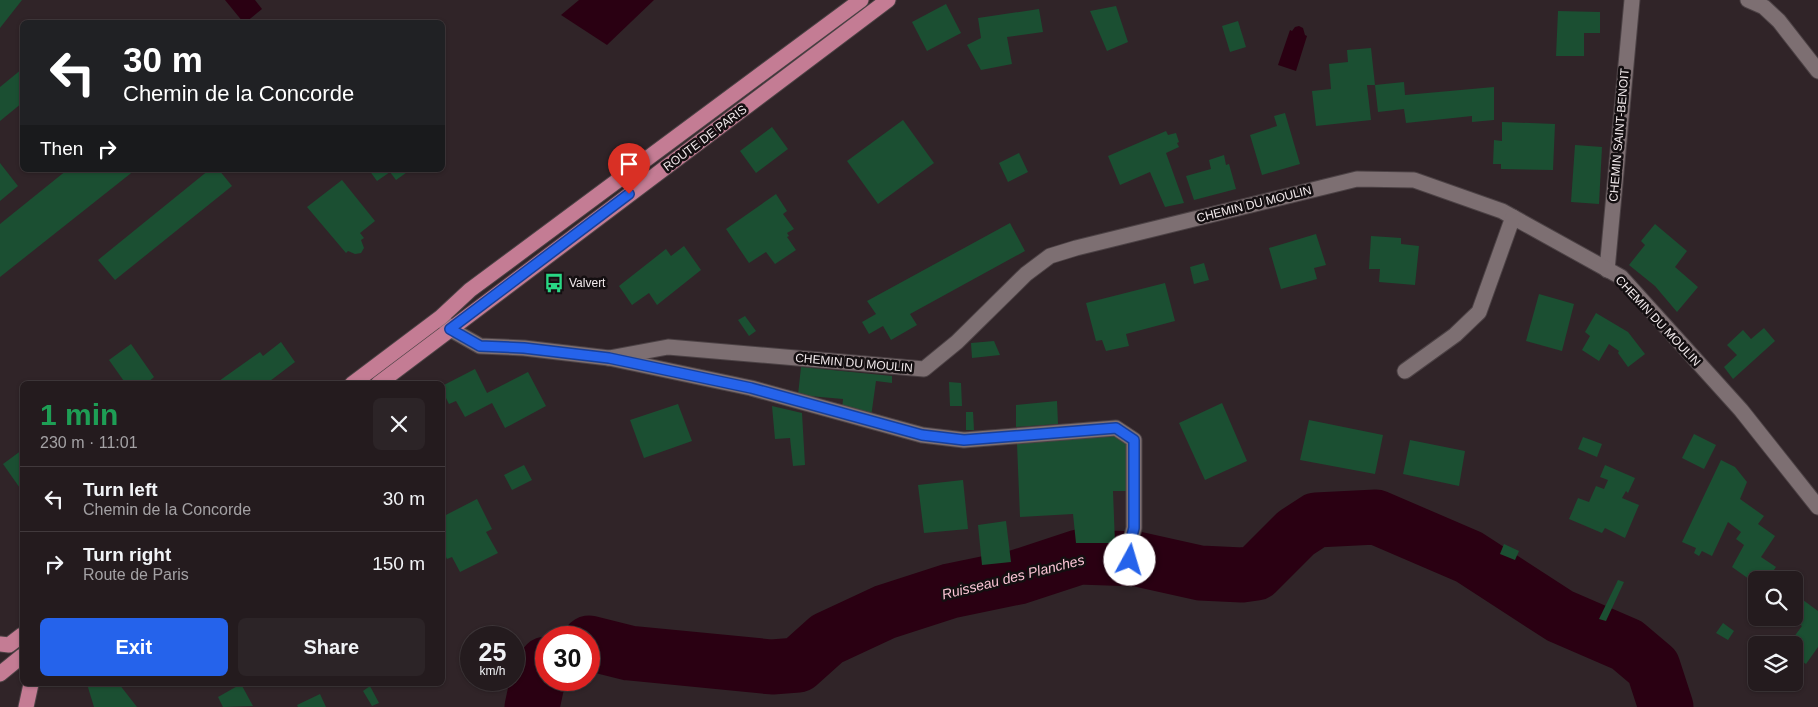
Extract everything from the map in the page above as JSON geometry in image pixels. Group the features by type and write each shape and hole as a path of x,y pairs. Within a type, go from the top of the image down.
{"main road":[{"name":"ROUTE DE PARIS","path":"381,381 445,323 470,290 861,0"},
{"name":"ROUTE DE PARIS","path":"357,381 445,323 888,0"},
{"path":"3,647 20,636"},
{"path":"0,674 20,658"},
{"path":"26,707 31,686"}],"street":[{"name":"CHEMIN SAINT-BENOIT","path":"1607,270 1632,0"},
{"path":"1748,0 1764,7 1779,21 1818,71"},
{"name":"CHEMIN DU MOULIN","path":"609,358 668,347 924,369 957,342 1026,274 1050,256 1356,179 1414,180 1502,211 1620,277 1741,410 1818,507"},
{"path":"1405,371 1455,335 1479,312 1513,217"},
{"path":"445,323 480,346 524,348 609,358 751,388 922,435 964,440 1116,428 1134,440 1134,528 1129,547 1130,573"}],"shaded area":[{"path":"225,0 255,0 262,9 248,20 241,20"},
{"path":"579,0 654,0 607,45 561,15"},
{"path":"1295,27 1303,28 1307,36 1296,71 1278,65 1290,30 1292,31"}],"building":[{"path":"0,0 22,0 0,28"},
{"path":"946,4 961,33 927,51 912,22"},
{"path":"1116,6 1128,42 1107,51 1090,11"},
{"path":"1039,9 1043,32 1007,37 1012,64 981,70 967,45 981,38 978,18"},
{"path":"1558,11 1600,12 1600,33 1584,33 1584,56 1556,56"},
{"path":"1238,21 1246,47 1230,52 1222,26"},
{"path":"1371,48 1375,85 1367,85 1371,120 1316,126 1312,91 1331,89 1329,64 1348,62 1347,50"},
{"path":"20,71 20,105 0,121 0,87"},
{"path":"1404,82 1405,95 1494,87 1494,120 1472,122 1472,116 1406,123 1404,109 1378,112 1375,85"},
{"path":"1285,113 1300,164 1262,175 1250,135 1277,126 1274,116"},
{"path":"903,120 934,163 878,204 847,161"},
{"path":"1502,122 1555,124 1553,170 1501,169 1501,164 1493,164 1494,140 1502,141"},
{"path":"772,127 788,149 756,173 740,151"},
{"path":"1166,131 1168,135 1176,133 1179,142 1177,143 1179,147 1166,153 1184,203 1165,207 1150,172 1120,185 1108,156"},
{"path":"1575,145 1602,147 1599,204 1571,202"},
{"path":"1019,153 1028,172 1008,182 999,163"},
{"path":"1224,155 1226,165 1229,164 1236,189 1194,200 1186,176 1211,169 1209,160"},
{"path":"0,163 18,186 0,201"},
{"path":"65,172 132,172 0,277 0,224"},
{"path":"207,172 221,172 232,186 115,280 98,260"},
{"path":"370,172 390,172 377,181"},
{"path":"390,172 407,172 396,180"},
{"path":"342,180 375,221 360,233 364,238 361,240 364,248 361,253 355,254 348,251 346,253 307,207"},
{"path":"776,194 787,211 783,214 794,229 787,233 789,236 787,237 796,250 775,264 766,252 749,263 726,229"},
{"path":"1010,223 1025,251 910,314 917,325 891,340 883,326 869,334 862,322 876,314 867,301"},
{"path":"1655,224 1687,251 1675,267 1698,287 1677,312 1655,286 1629,265 1645,245 1641,241"},
{"path":"1316,234 1326,265 1314,268 1317,279 1281,289 1269,248"},
{"path":"1371,236 1401,238 1401,244 1419,246 1415,285 1379,282 1380,269 1369,269"},
{"path":"684,246 701,270 657,305 649,293 632,305 619,286 666,249 671,256"},
{"path":"1204,263 1209,280 1194,284 1190,267"},
{"path":"1165,283 1175,321 1126,334 1129,346 1106,351 1102,340 1096,341 1086,303"},
{"path":"1539,294 1574,304 1562,351 1526,341"},
{"path":"1596,313 1628,332 1645,354 1628,367 1618,353 1619,351 1609,344 1599,361 1582,350 1590,336 1585,332"},
{"path":"745,316 756,331 749,336 738,320"},
{"path":"1764,328 1775,341 1733,379 1724,367 1737,355 1727,345 1743,330 1751,339"},
{"path":"994,341 1000,355 972,358 971,343"},
{"path":"281,342 295,362 270,381 219,381 260,352 263,356"},
{"path":"131,344 154,377 149,381 124,381 109,360"},
{"path":"801,367 892,376 892,383 876,381 871,417 842,410 843,399 798,395"},
{"path":"475,369 487,393 528,372 546,406 505,428 492,403 465,417 456,401 449,404 445,396 445,384"},
{"path":"949,382 961,383 962,406 950,406"},
{"path":"1057,401 1058,424 1016,427 1016,405"},
{"path":"1222,403 1247,461 1205,480 1179,423"},
{"path":"678,404 692,441 644,458 630,420"},
{"path":"772,406 802,413 805,465 793,466 790,438 775,439"},
{"path":"966,412 973,412 974,430 966,430"},
{"path":"1309,420 1383,435 1375,474 1300,460"},
{"path":"1116,434 1126,443 1128,491 1113,491 1115,543 1076,543 1073,514 1020,517 1017,444"},
{"path":"1694,434 1716,445 1704,469 1682,458"},
{"path":"1583,437 1602,444 1597,457 1578,449"},
{"path":"1410,440 1465,451 1459,486 1403,474"},
{"path":"20,451 20,488 3,464"},
{"path":"1721,460 1735,467 1747,482 1740,499 1764,516 1758,524 1775,536 1761,557 1776,567 1773,571 1748,571 1748,578 1732,567 1744,545 1736,539 1741,532 1728,522 1712,556 1702,551 1699,556 1694,553 1696,548 1682,542"},
{"path":"524,465 532,480 512,490 504,475"},
{"path":"1605,465 1635,478 1628,493 1626,491 1622,498 1639,505 1625,538 1605,528 1602,533 1569,519 1578,498 1589,502 1596,486 1604,489 1608,480 1600,477"},
{"path":"963,480 968,529 924,533 918,485"},
{"path":"477,499 492,529 486,532 498,553 460,572 452,557 447,559 445,555 445,515"},
{"path":"1006,521 1011,562 982,565 978,525"},
{"path":"1504,544 1519,551 1515,560 1500,554"},
{"path":"1618,580 1624,582 1606,621 1599,619"},
{"path":"1803,600 1818,611 1818,647 1806,664 1803,662 1803,636 1795,636 1803,626"},
{"path":"1723,623 1734,631 1728,640 1716,633"},
{"path":"88,686 121,686 137,707 94,707"},
{"path":"237,686 242,686 253,706 223,707 218,697"},
{"path":"370,686 379,703 372,706 363,691"},
{"path":"320,694 326,707 298,707 297,705"}],"waterway":[{"name":"Ruisseau des Planches","path":"600,646 629,653 772,667 798,665 827,639 885,612 950,591 1018,577 1079,557 1137,559 1200,573 1242,575 1256,573 1296,533 1316,520 1376,517 1469,557 1560,616 1627,645 1653,667 1666,707"},
{"name":"Ruisseau des Planches","path":"532,707 535,691"}],"place":[{"name":"Valvert","path":"554,283"}],"route":[{"path":"629,194 450,329 480,346 524,348 609,358 751,388 922,435 964,440 1116,428 1134,440 1134,528 1129,547 1130,560"}]}
